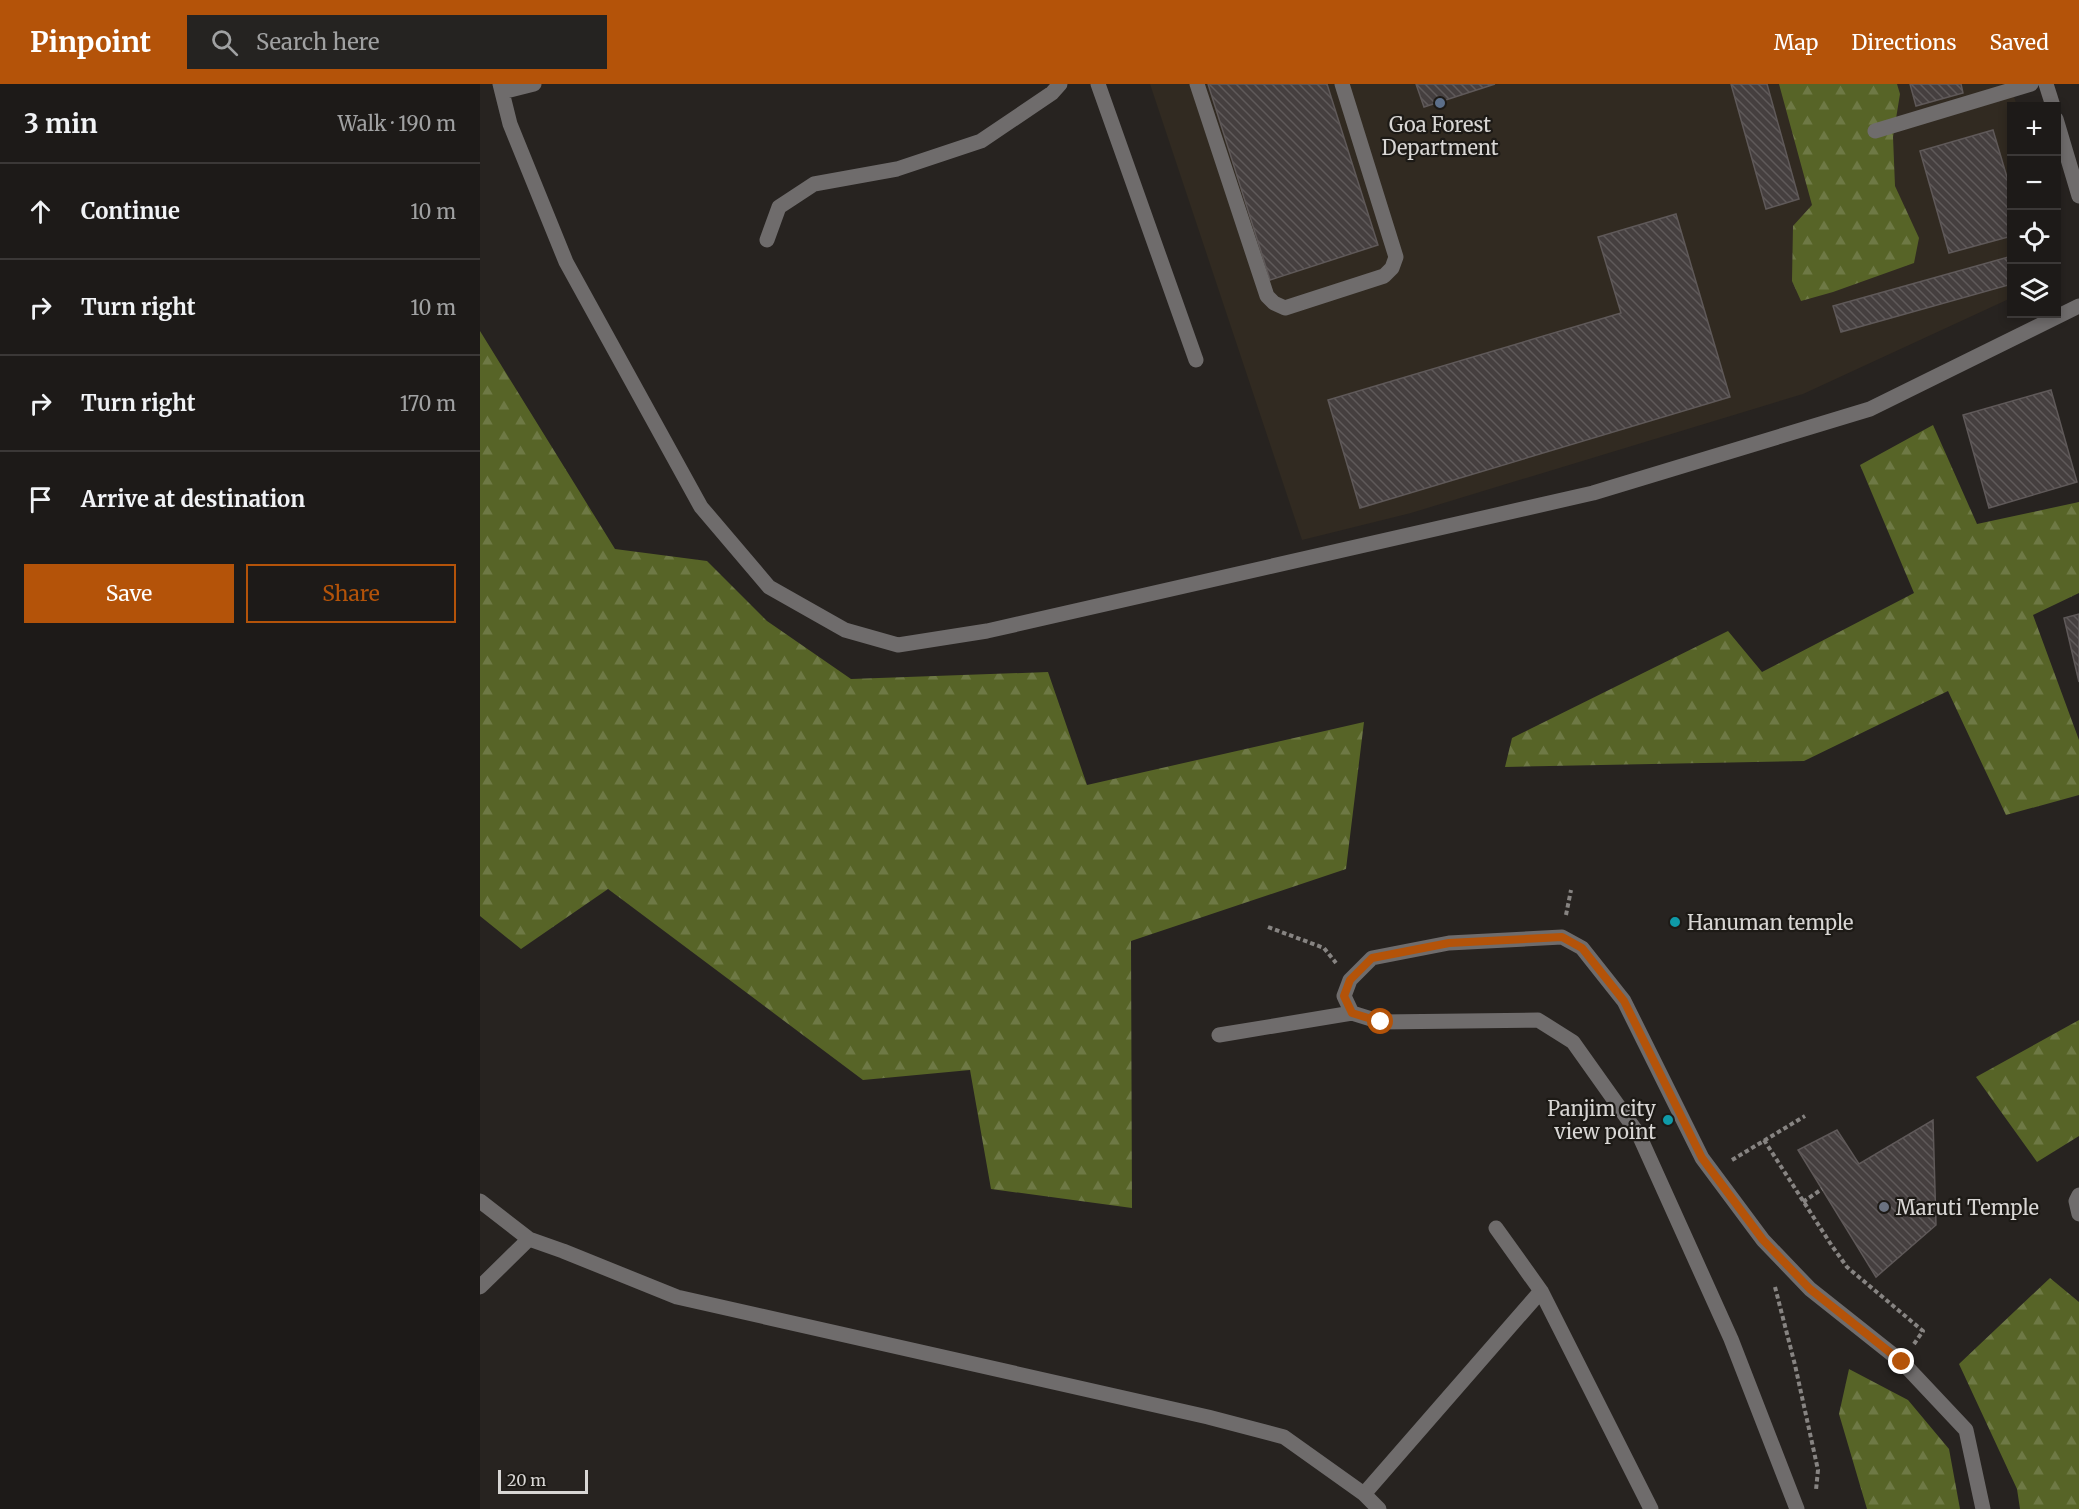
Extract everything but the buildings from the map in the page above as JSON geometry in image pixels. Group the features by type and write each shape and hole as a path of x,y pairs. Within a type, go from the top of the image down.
{"street":[{"path":"534,84 501,88 510,124 566,262 701,507 769,587 845,630 898,645 987,631 1593,493 1870,410 2079,306"},
{"path":"766,240 778,207 814,184 897,169 981,141 1052,93 1060,84"},
{"path":"1098,84 1196,360"},
{"path":"1197,84 1267,296 1274,303 1286,308 1384,276 1392,268 1396,257 1342,84"},
{"path":"1875,131 2031,84"},
{"path":"2046,84 2052,102"},
{"path":"2061,136 2079,196"},
{"path":"1352,1013 1344,996 1350,980 1372,958 1449,943 1562,937 1582,948 1624,1001 1702,1158 1763,1240 1810,1289 1902,1362 1966,1430 1983,1509"},
{"path":"1219,1035 1352,1013 1381,1022 1538,1020 1573,1042 1639,1135 1731,1339 1797,1509"},
{"path":"2079,1195 2076,1201 2079,1214"},
{"path":"480,1201 529,1239 677,1297 1197,1415 1284,1437 1364,1494 1379,1509"},
{"path":"1496,1228 1541,1291 1650,1509"},
{"path":"480,1287 529,1239"},
{"path":"1364,1494 1541,1291"}],"path":[{"path":"1269,927 1323,948 1350,980"},
{"path":"1738,1169 1731,1160 1805,1116"},
{"path":"1764,1140 1847,1267 1923,1331 1902,1362"},
{"path":"1803,1202 1822,1189"},
{"path":"1775,1286 1818,1470 1815,1499"}],"shaded area":[{"path":"1150,84 2010,84 2016,102 2007,102 2007,300 1803,394 1411,513 1302,540"}],"green space":[{"path":"1779,84 1897,84 1900,94 1893,137 1895,186 1919,238 1914,263 1801,301 1792,281 1793,226 1812,205"},
{"path":"480,331 615,549 707,561 767,621 851,679 1048,672 1087,785 1364,722 1346,869 1131,941 1132,1208 991,1189 970,1070 863,1080 608,889 521,949 480,916"},
{"path":"1933,425 1977,524 2079,502 2079,593 2033,615 2079,740 2079,795 2006,815 1948,691 1804,761 1505,767 1512,738 1728,631 1762,672 1914,593 1860,465"},
{"path":"2079,1020 2079,1136 2037,1162 1976,1077"},
{"path":"2050,1278 2079,1302 2079,1509 2020,1509 2017,1489 1959,1364"},
{"path":"1849,1369 1908,1400 1949,1449 1960,1509 1867,1509 1839,1414"}],"place":[{"name":"Goa Forest Department","path":"1440,103"},
{"name":"Hanuman temple","path":"1675,922"},
{"name":"Panjim city view point","path":"1668,1120"},
{"name":"Maruti Temple","path":"1884,1207"}],"route":[{"path":"1381,1022 1352,1013 1344,996 1350,980 1372,958 1449,943 1562,937 1582,948 1624,1001 1702,1158 1763,1240 1810,1289 1902,1362"}]}
